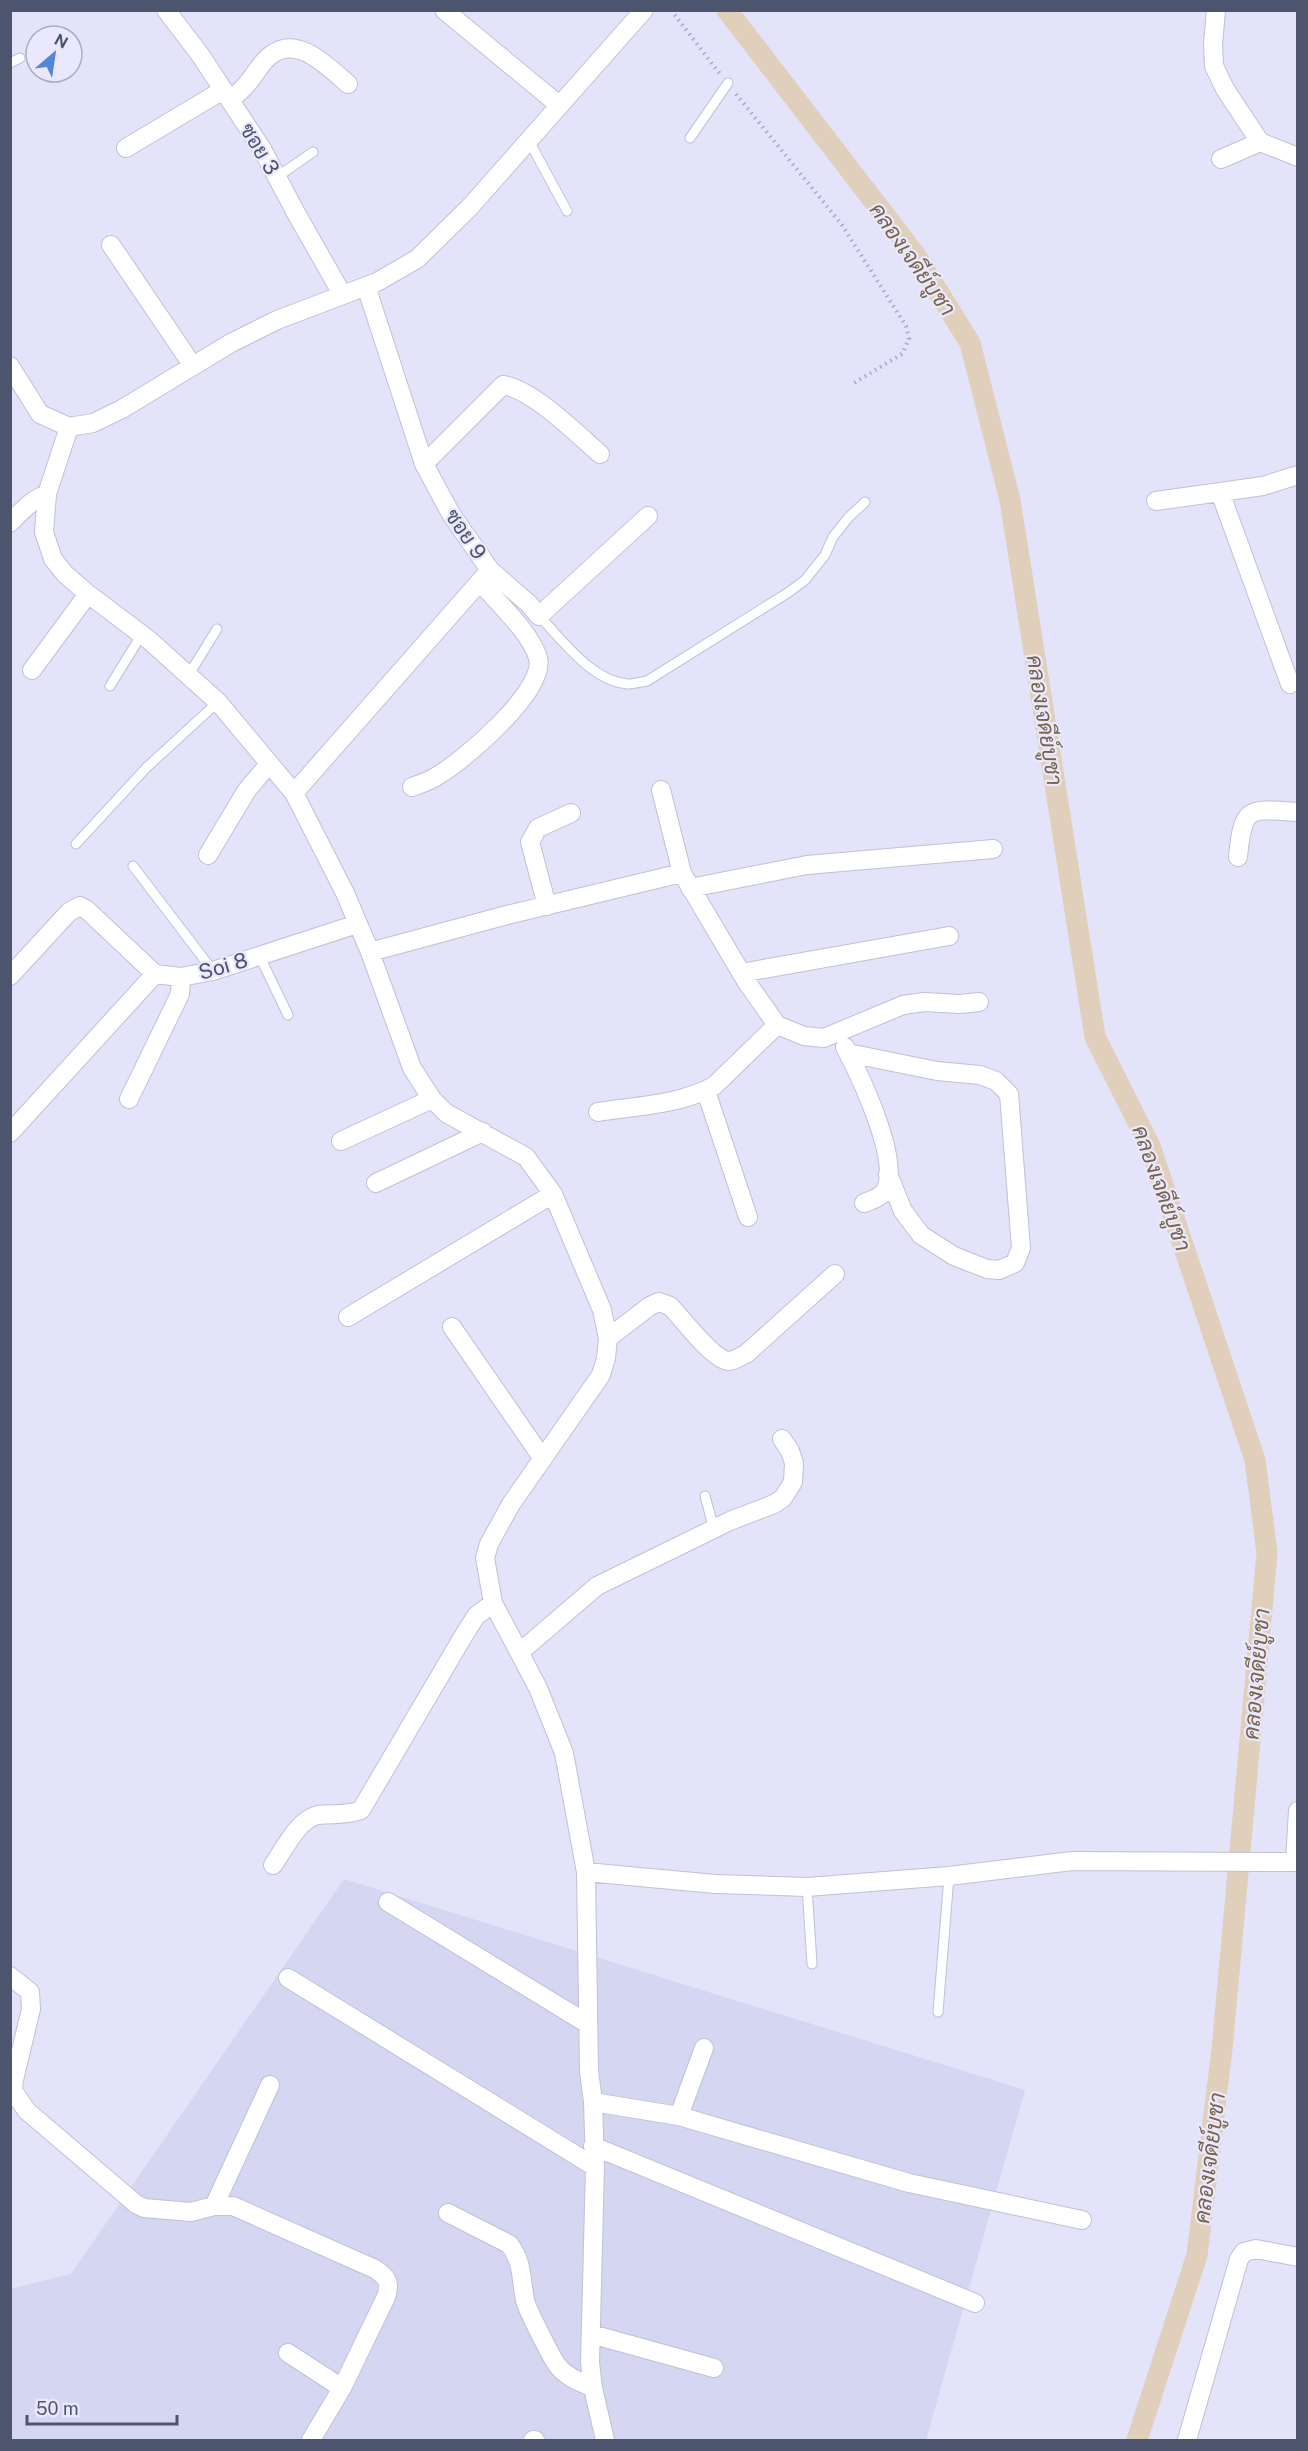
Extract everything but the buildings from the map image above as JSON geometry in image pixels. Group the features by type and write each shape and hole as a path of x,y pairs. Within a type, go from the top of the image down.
{"street":[{"name":"ซอย 3","path":"166,10 201,56 262,149 342,294"},
{"path":"444,10 559,105"},
{"path":"10,366 40,414 69,427 93,423 277,320 366,286 417,259 469,208 644,10"},
{"path":"1216,10 1214,66 1224,89 1260,142 1298,157"},
{"path":"126,148 247,85 272,54 285,49 297,49 315,57 348,84"},
{"path":"1221,159 1260,142"},
{"path":"111,245 193,366"},
{"name":"ซอย 9","path":"294,793 485,576 424,464 366,286"},
{"path":"424,464 503,385 512,386 534,399 600,453"},
{"path":"69,427 47,494 44,532 53,559 65,574 88,594 142,634 218,702 294,793 345,893 370,952 412,1068 432,1099 447,1113 526,1157 554,1194 602,1310 608,1338 601,1375 511,1503 489,1544 485,1558 493,1603 538,1688 564,1753 586,1872 589,2071 593,2102 595,2167 591,2334 593,2388 605,2440"},
{"path":"1156,501 1263,486 1298,475"},
{"path":"1220,492 1290,684"},
{"path":"10,523 36,499 47,494"},
{"path":"485,576 529,604 539,616 648,516"},
{"path":"412,787 437,777 490,735 514,710 536,674 539,659 485,576"},
{"path":"32,670 88,594"},
{"path":"208,855 247,790 269,764"},
{"path":"661,790 686,880 741,973 777,1024 804,1036 824,1038 903,1005 924,1002 960,1004 979,1002"},
{"path":"1238,857 1242,823 1246,817 1264,810 1298,812"},
{"path":"547,906 530,842 538,828 571,813"},
{"path":"370,952 547,906 686,880 807,865 993,849"},
{"path":"10,976 69,912 80,906 155,974 181,978"},
{"name":"Soi 8","path":"129,1099 180,994 181,978 213,971 357,924"},
{"path":"741,973 949,936"},
{"path":"10,1133 155,974"},
{"path":"598,1112 685,1099 706,1091 714,1086 777,1024"},
{"path":"838,1032 875,1111 884,1140 887,1185 881,1195 864,1203"},
{"path":"848,1053 937,1071 980,1075 996,1081 1009,1094 1021,1248 1015,1263 999,1270 987,1269 954,1256 921,1235 903,1211 888,1174"},
{"path":"706,1091 748,1217"},
{"path":"341,1141 432,1099"},
{"path":"376,1183 483,1132"},
{"path":"348,1317 554,1194"},
{"path":"608,1338 650,1306 662,1302 682,1317 716,1355 729,1361 733,1360 746,1354 835,1274"},
{"path":"452,1327 543,1459"},
{"path":"520,1652 597,1586 783,1498 793,1482 794,1463 782,1439"},
{"path":"273,1865 299,1828 316,1815 350,1815 361,1810 476,1616 493,1603"},
{"path":"586,1872 716,1884 807,1887 949,1876 1072,1861 1292,1862 1298,1811"},
{"path":"388,1902 588,2024"},
{"path":"10,1976 30,1992 31,2009 13,2091 27,2111 140,2206 191,2212 214,2206 233,2206 375,2269 385,2276 389,2288 386,2297 342,2388 311,2440"},
{"path":"288,1978 595,2167"},
{"path":"679,2116 704,2048"},
{"path":"214,2206 270,2085"},
{"path":"593,2102 679,2116 909,2183 1082,2220"},
{"path":"593,2146 975,2303"},
{"path":"448,2213 509,2244 516,2252 521,2266 526,2305 558,2367 570,2377 593,2388"},
{"path":"1187,2440 1239,2259 1244,2252 1256,2249 1298,2257"},
{"path":"591,2334 714,2368"},
{"path":"288,2353 342,2388"}],"lane":[{"path":"10,63 20,58"},
{"path":"690,138 728,83"},
{"path":"529,141 567,211"},
{"path":"277,177 313,152"},
{"path":"539,616 584,662 607,678 629,684 647,681 805,580 825,555 834,537 848,518 865,502"},
{"path":"188,676 217,629"},
{"path":"111,686 142,634"},
{"path":"76,844 147,767 218,702"},
{"path":"134,866 213,971"},
{"path":"259,956 288,1015"},
{"path":"705,1496 714,1529"},
{"path":"938,2012 949,1876"},
{"path":"807,1887 812,1964"}],"path":[{"path":"671,10 842,225 906,326 909,339 902,354 854,383"}],"shaded area":[{"path":"344,1879 1025,2090 926,2440 11,2440 10,2289 71,2274"}],"waterway":[{"name":"คลองเจดีย์บูชา","path":"727,10 916,256 970,343 1010,500 1095,1037 1150,1146 1255,1460 1267,1553 1222,2049 1197,2255 1137,2440"}]}
